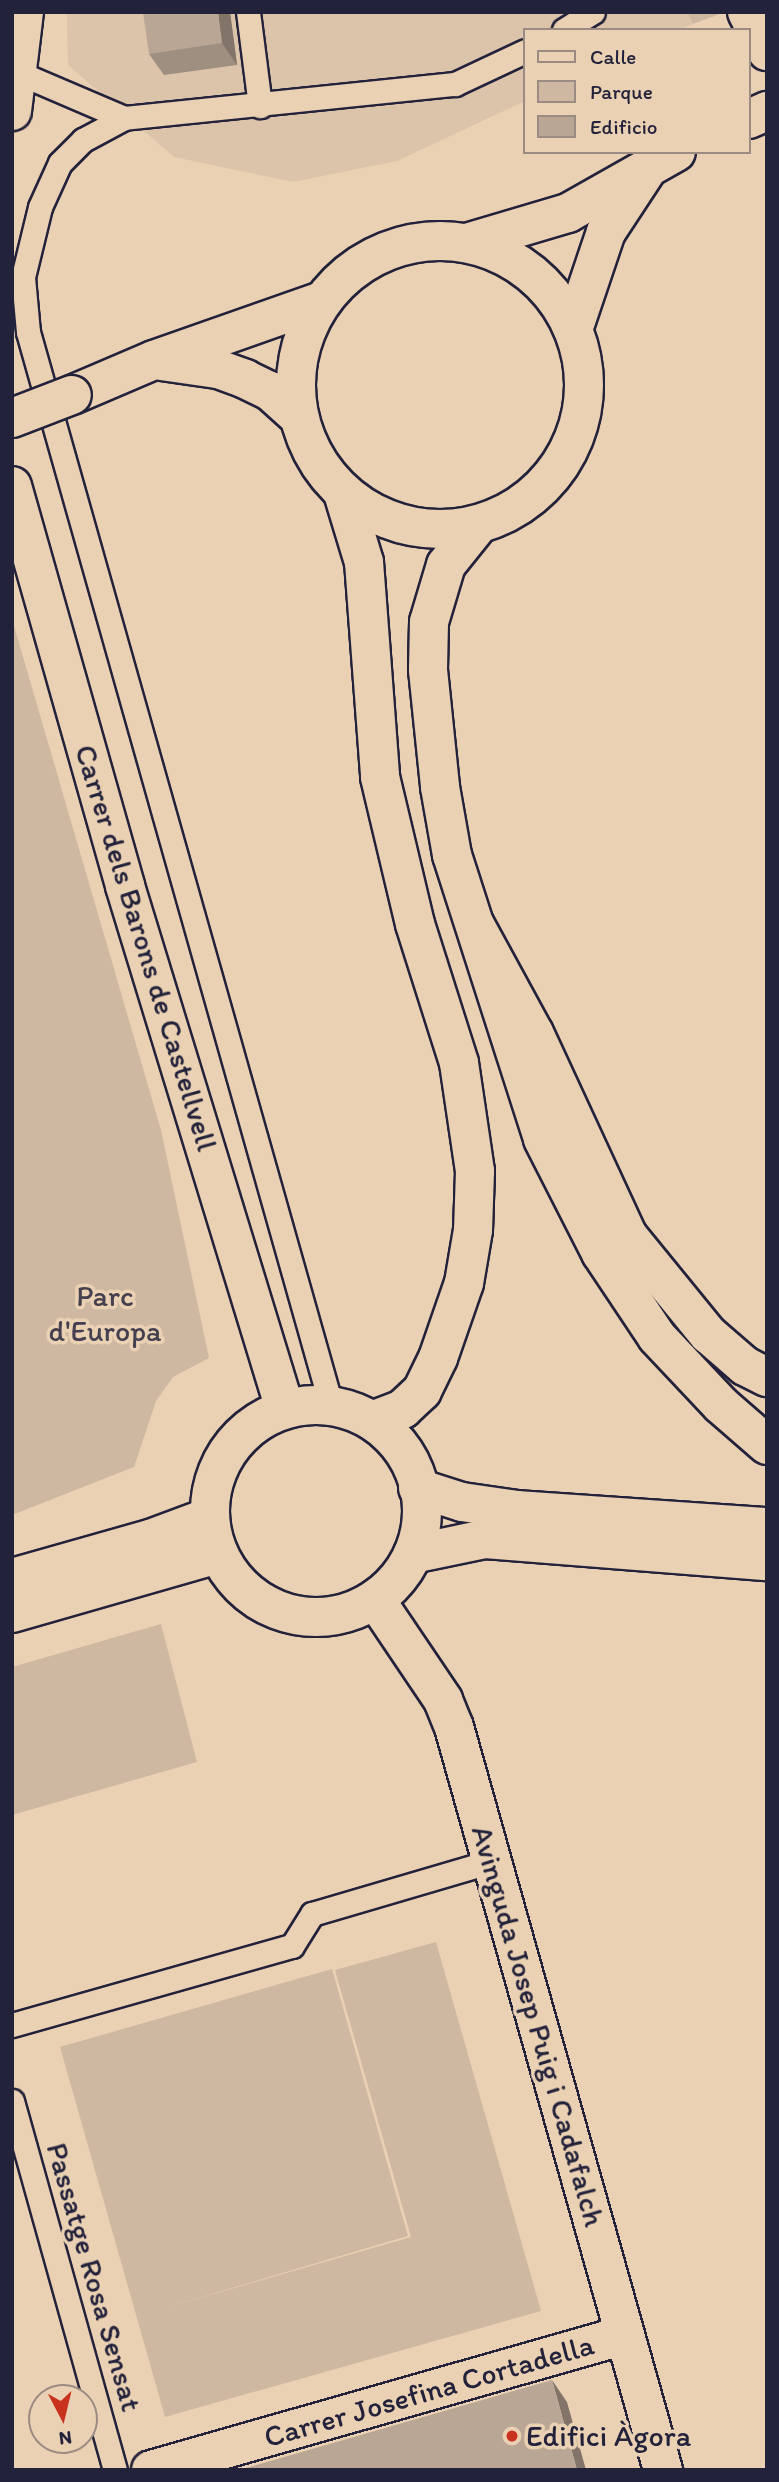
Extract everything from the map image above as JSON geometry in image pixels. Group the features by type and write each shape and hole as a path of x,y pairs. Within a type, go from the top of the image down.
{"main road":[{"path":"12,111 24,12"},
{"path":"747,12 767,51"},
{"path":"751,118 767,111"},
{"path":"470,242 568,213 664,158"},
{"path":"574,327 606,232 664,158"},
{"path":"342,493 395,522 430,530 478,525 523,504 559,470 581,425 586,376 574,327 550,288 522,266 495,250 470,242 424,241 379,253 341,279 322,301 300,347 295,382 298,416 314,458 342,493 364,562 380,777 415,924 460,1063 475,1171 473,1230 464,1283 438,1358 422,1391 403,1409 375,1420"},
{"path":"12,418 154,360 322,301"},
{"path":"154,360 218,369 245,379 270,390 298,416"},
{"name":"Carrer dels Barons de Castellvell","path":"12,486 125,887 285,1409"},
{"path":"478,525 446,565 433,603 428,670 440,787 452,855 543,1139 601,1253 657,1337 721,1405 767,1445"},
{"path":"474,925 534,1033 628,1236 708,1334 745,1366 767,1377"},
{"path":"331,1405 375,1420 412,1465 418,1488 420,1528 413,1554 403,1572 375,1599 346,1613 314,1618 285,1613 261,1602 236,1582 214,1535 212,1485 225,1454 250,1427 285,1409 331,1405"},
{"path":"418,1488 462,1502 517,1510 767,1527"},
{"path":"12,1578 150,1539 214,1535"},
{"path":"12,1613 214,1535"},
{"path":"413,1554 485,1539 767,1561"},
{"name":"Avinguda Josep Puig i Cadafalch","path":"375,1599 443,1700 492,1861 663,2470"},
{"name":"Carrer Josefina Cortadella","path":"151,2470 625,2335"}],"lane":[{"path":"248,12 260,106"},
{"path":"567,28 593,12"},
{"path":"331,1405 27,332 23,276 40,207 60,163 83,140 124,118 172,111 260,106 455,85 524,51"},
{"path":"16,72 124,118"},
{"path":"12,2025 292,1946 312,1914 492,1861"},
{"name":"Passatge Rosa Sensat","path":"12,2101 115,2470"}],"shaded area":[{"path":"67,12 687,12 693,24 684,28 524,28 524,101 397,161 293,182 174,157 68,65"}],"green space":[{"path":"687,12 725,12 693,24"},
{"name":"Parc d'Europa","path":"12,619 161,1130 209,1358 173,1377 156,1401 134,1467 12,1515"},
{"path":"161,1624 197,1762 12,1815 12,1667"},
{"path":"436,1942 541,2311 165,2417 60,2047 332,1969 408,2236 158,2310 411,2237 335,1970"}],"building":[{"path":"143,12 218,12 222,43 149,54"},
{"path":"552,2380 577,2470 239,2470"}],"place":[{"name":"Edifici Àgora","path":"512,2436"}]}
